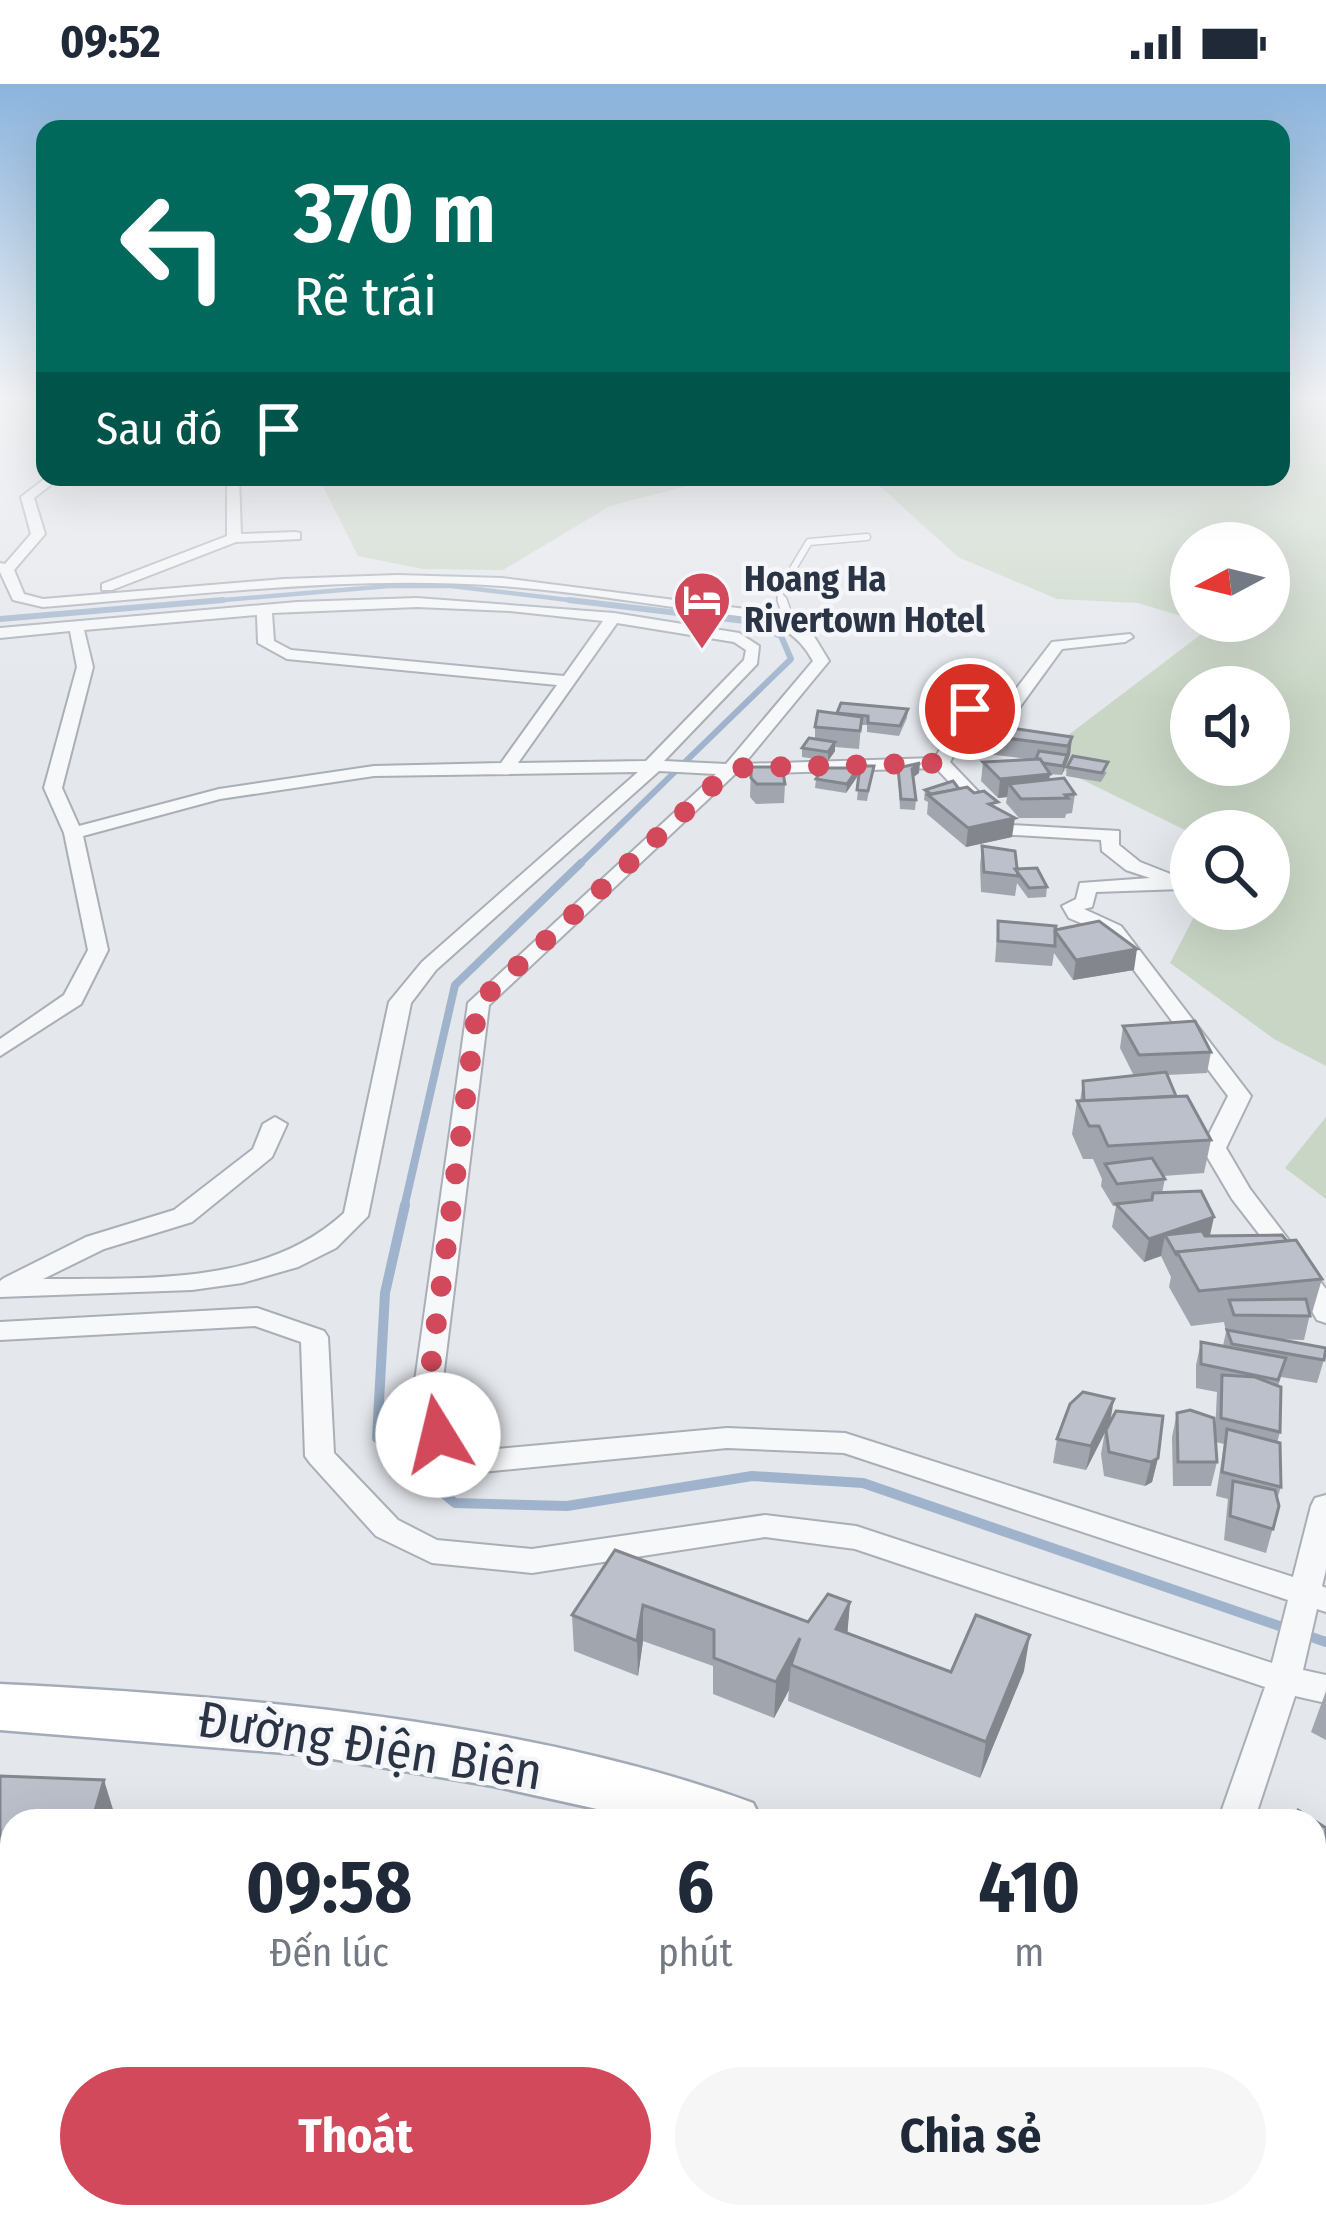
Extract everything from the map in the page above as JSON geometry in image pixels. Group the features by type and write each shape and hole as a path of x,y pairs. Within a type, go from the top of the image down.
{"main road":[{"name":"Đường Điện Biên","path":"0,1706 154,1713 370,1738 649,1792 698,1809"}],"street":[{"path":"5,570 38,534 28,499"},
{"path":"233,499 234,538"},
{"path":"5,570 43,589 89,591 121,584 234,538 295,536"},
{"path":"5,570 18,597 43,603 284,583 502,582 748,613 790,625 807,637 821,661 724,768 478,1003 427,1395 438,1435 482,1461 728,1438 845,1443 1315,1596"},
{"path":"0,633 411,603 614,616 739,638 754,649 751,661 655,759 659,766"},
{"path":"264,612 266,643 286,654 567,681"},
{"path":"507,766 614,616"},
{"path":"0,1049 25,1036 73,998 98,950 73,832 52,788 85,667 76,626"},
{"path":"941,763 970,709 1008,711 1057,645 1125,637"},
{"path":"73,832 172,805 290,781 374,771 941,763 1005,830 1112,836 1108,847 1133,866 1182,884 1087,887 1085,904 1072,906 1076,914 1114,930 1240,1096 1214,1148 1248,1210 1314,1286 1326,1314"},
{"path":"1,1290 215,1280 265,1270 341,1237 356,1216 400,1001 429,966 659,766"},
{"path":"1,1290 95,1243 183,1216 264,1152 275,1124"},
{"path":"0,1331 256,1317 314,1337 320,1456 387,1528 432,1551 532,1561 765,1526 856,1538 1284,1680 1326,1689"},
{"path":"1240,1809 1315,1596 1326,1506"}],"lane":[{"path":"790,625 779,592 809,542 868,537"}],"green space":[{"path":"329,499 637,499 610,506 503,570 423,569 358,556"},
{"path":"894,499 1326,499 1326,1066 1274,1039 1170,963 1187,930 1290,930 1290,810 1170,810 1170,823 1038,758 1191,642 1290,642 1290,522 1170,522 1170,613 1138,603 1057,599 958,557"},
{"path":"1326,1117 1326,1199 1285,1168"}],"building":[{"path":"841,703 908,709 900,726 837,713"},
{"path":"818,711 862,717 860,731 815,727"},
{"path":"978,723 1072,737 1068,746 974,734"},
{"path":"809,738 835,742 828,752 802,748"},
{"path":"1039,751 1067,755 1063,766 1036,759"},
{"path":"1073,756 1108,762 1102,773 1067,767"},
{"path":"1040,759 1050,774 1000,779 983,762"},
{"path":"920,763 912,769 916,800 901,799 898,768"},
{"path":"860,766 874,766 868,791 857,790"},
{"path":"751,767 782,767 785,784 757,784 751,778"},
{"path":"823,768 858,768 847,784 816,779"},
{"path":"1064,778 1075,794 1065,795 1068,798 1021,799 1009,784"},
{"path":"953,781 959,789 931,794 925,790"},
{"path":"967,787 974,793 984,791 998,802 989,804 1015,818 968,828 928,795"},
{"path":"982,846 1015,851 1018,876 984,872"},
{"path":"1037,868 1047,887 1029,888 1015,869"},
{"path":"998,921 1056,926 1055,930 1099,921 1137,949 1076,960 1055,931 1055,946 998,941"},
{"path":"1195,1021 1211,1052 1139,1055 1123,1026"},
{"path":"1166,1072 1176,1096 1084,1101 1083,1081"},
{"path":"1187,1096 1211,1140 1108,1146 1099,1126 1089,1126 1077,1101"},
{"path":"1152,1158 1165,1179 1117,1184 1105,1164"},
{"path":"1201,1191 1214,1217 1149,1239 1116,1204 1152,1200 1153,1193"},
{"path":"1202,1231 1205,1236 1282,1235 1287,1241 1176,1254 1165,1235"},
{"path":"1296,1240 1322,1279 1199,1291 1177,1252"},
{"path":"1306,1299 1310,1316 1234,1315 1229,1300"},
{"path":"1227,1330 1326,1348 1324,1360 1232,1344"},
{"path":"1201,1342 1286,1358 1278,1380 1201,1364"},
{"path":"1222,1375 1255,1377 1281,1387 1280,1432 1221,1418"},
{"path":"1083,1392 1114,1399 1091,1446 1057,1439 1070,1404"},
{"path":"1190,1410 1214,1418 1217,1462 1178,1462 1177,1413"},
{"path":"1116,1411 1163,1416 1158,1458 1151,1462 1109,1452 1106,1430"},
{"path":"1227,1429 1280,1443 1281,1487 1222,1472"},
{"path":"1233,1481 1275,1490 1279,1506 1273,1529 1230,1516"},
{"path":"615,1550 808,1622 828,1594 850,1602 836,1629 951,1672 976,1615 1030,1635 986,1742 791,1665 800,1638 776,1682 714,1658 714,1630 643,1605 637,1641 572,1615"},
{"path":"0,1776 104,1780 96,1809 0,1809"}],"waterway":[{"path":"188,603 389,586 451,586 594,603"},
{"path":"0,619 223,600"},
{"path":"569,600 745,621 781,636 791,659 578,866"},
{"path":"404,1208 455,985 581,863"},
{"path":"405,1205 385,1293 377,1438 455,1503 567,1506 752,1476 863,1483 1326,1642"}],"place":[{"name":"Hoang Ha Rivertown Hotel","path":"702,651"}],"route":[{"path":"438,1435 427,1395 478,1003 732,768 941,763 970,709"}]}
